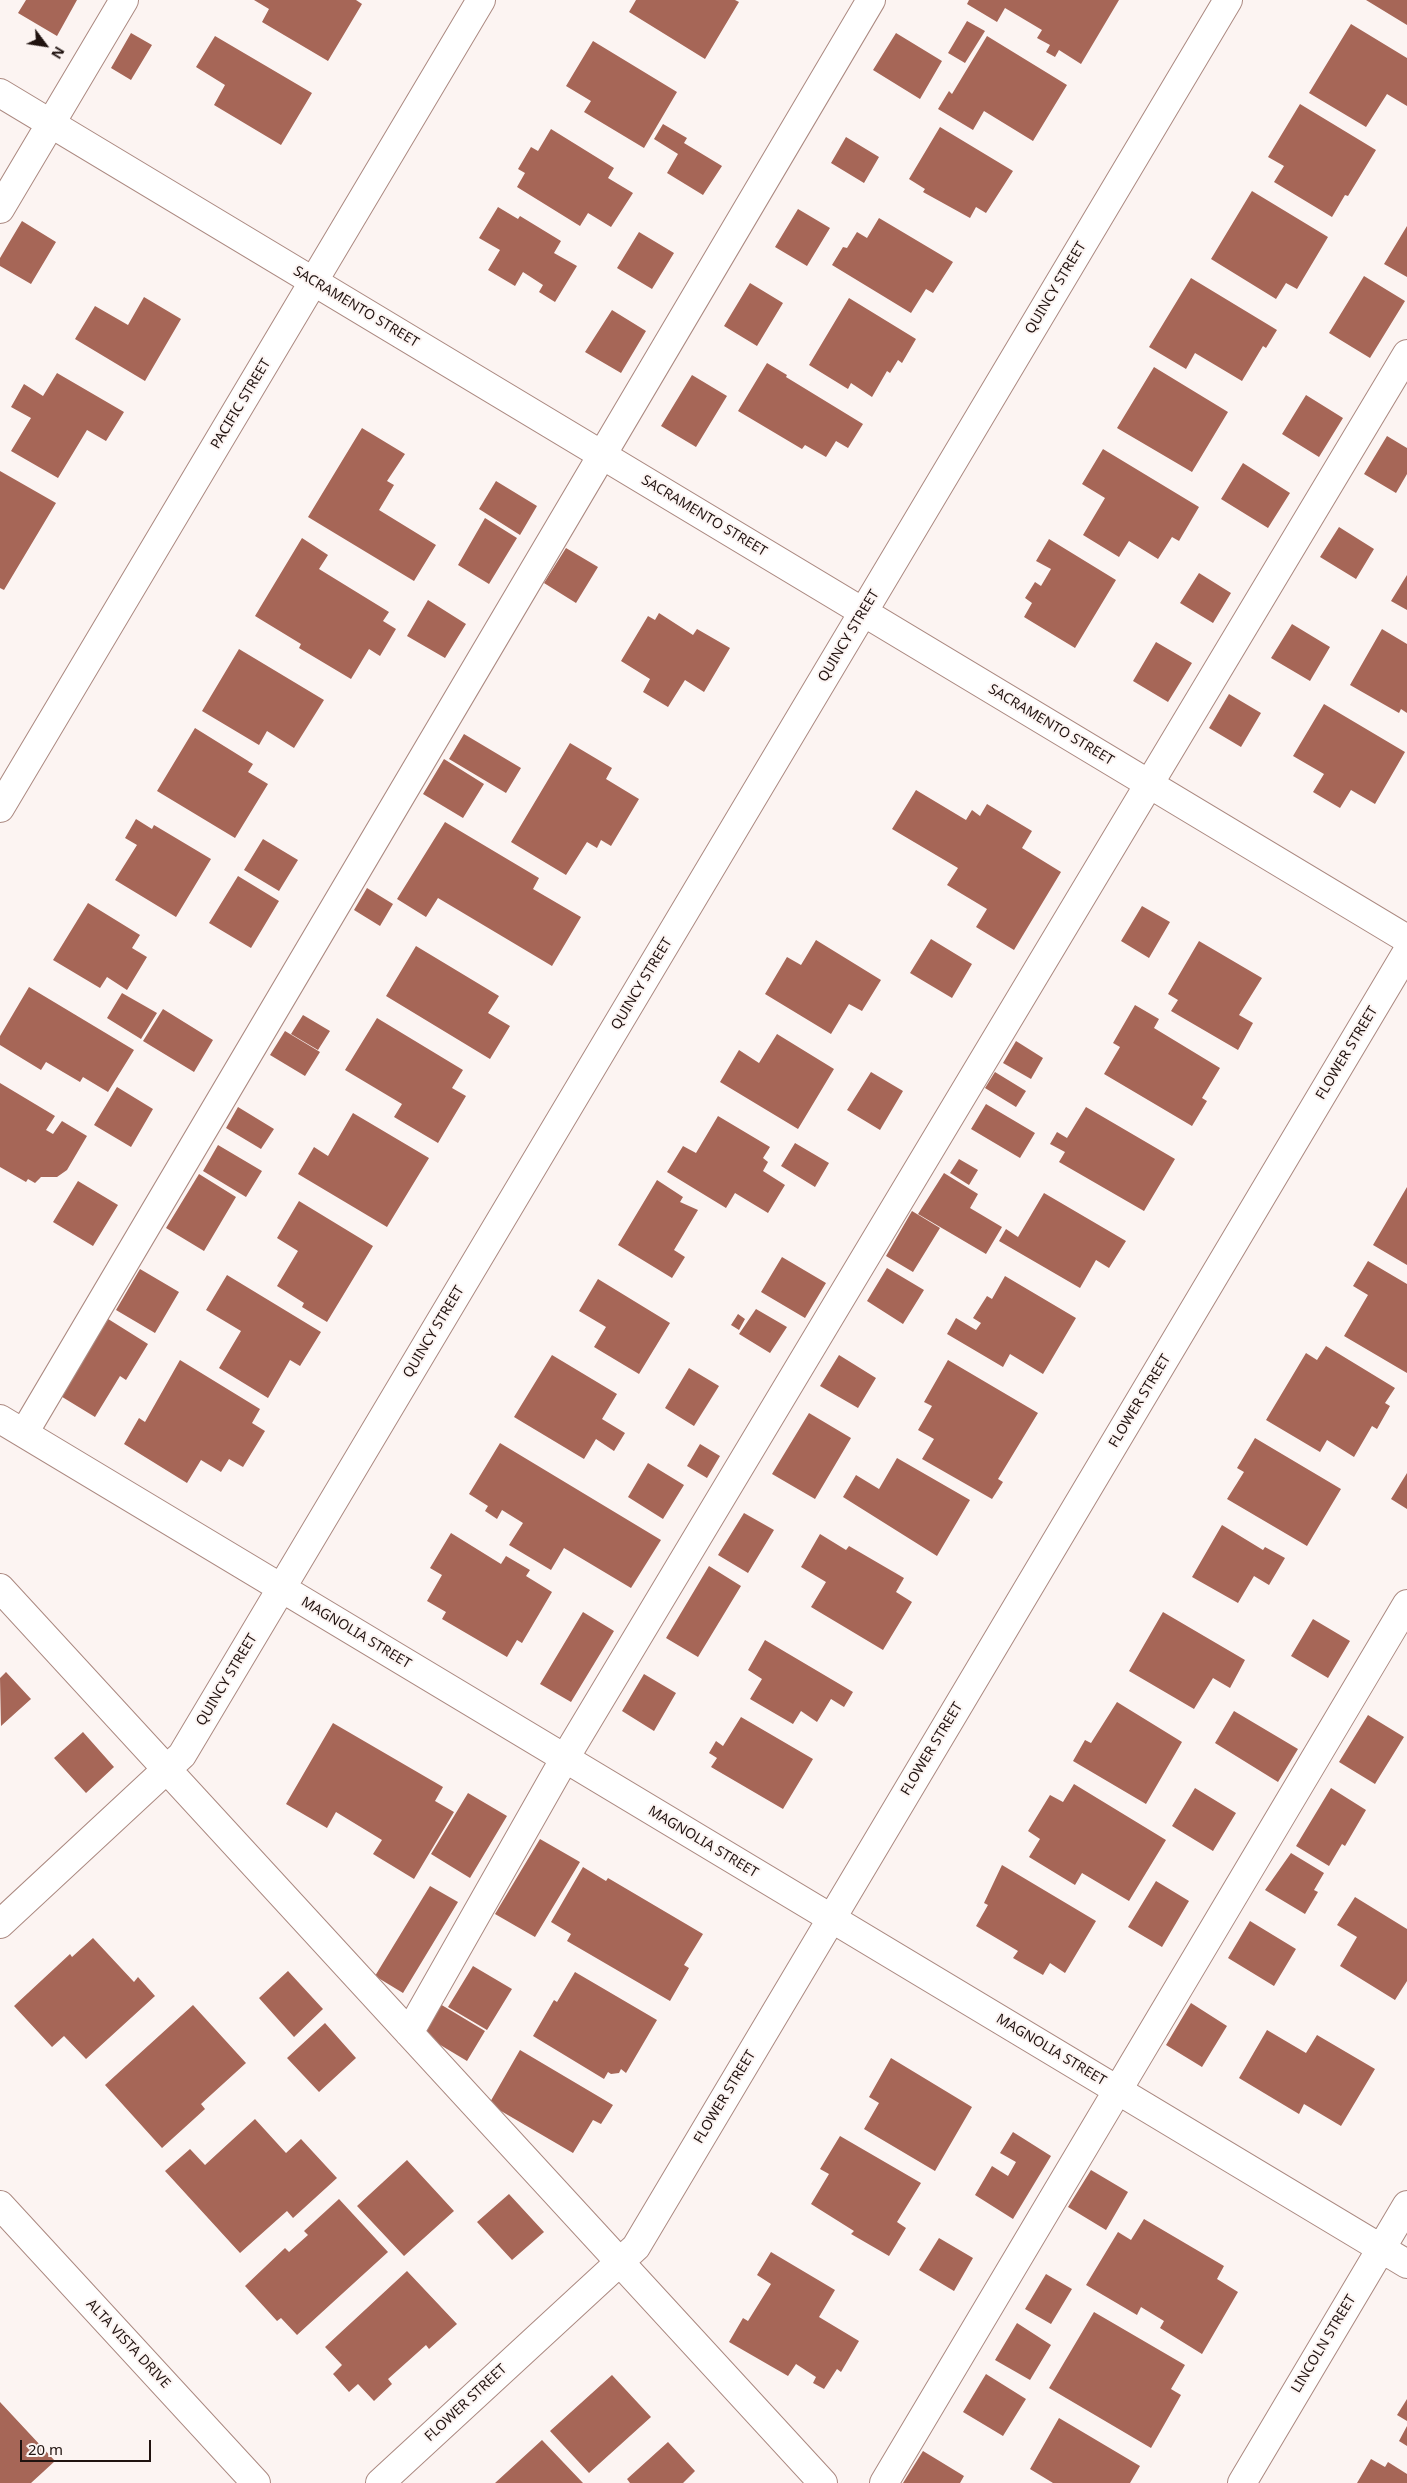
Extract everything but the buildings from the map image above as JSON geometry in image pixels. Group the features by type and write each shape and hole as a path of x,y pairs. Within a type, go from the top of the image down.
{"street":[{"path":"0,209 124,0"},
{"name":"PACIFIC STREET","path":"0,808 481,0"},
{"path":"24,1433 872,0"},
{"name":"QUINCY STREET","path":"0,1924 182,1755 1228,0"},
{"name":"SACRAMENTO STREET","path":"0,93 1407,939"},
{"path":"409,2033 565,1758 1407,354"},
{"name":"FLOWER STREET","path":"380,2483 636,2247 1407,952"},
{"name":"MAGNOLIA STREET","path":"0,1419 1407,2264"},
{"path":"0,1588 823,2483"},
{"path":"884,2483 1407,1604"},
{"name":"ALTA VISTA DRIVE","path":"0,2205 256,2483"},
{"name":"LINCOLN STREET","path":"1242,2483 1407,2205"}]}
